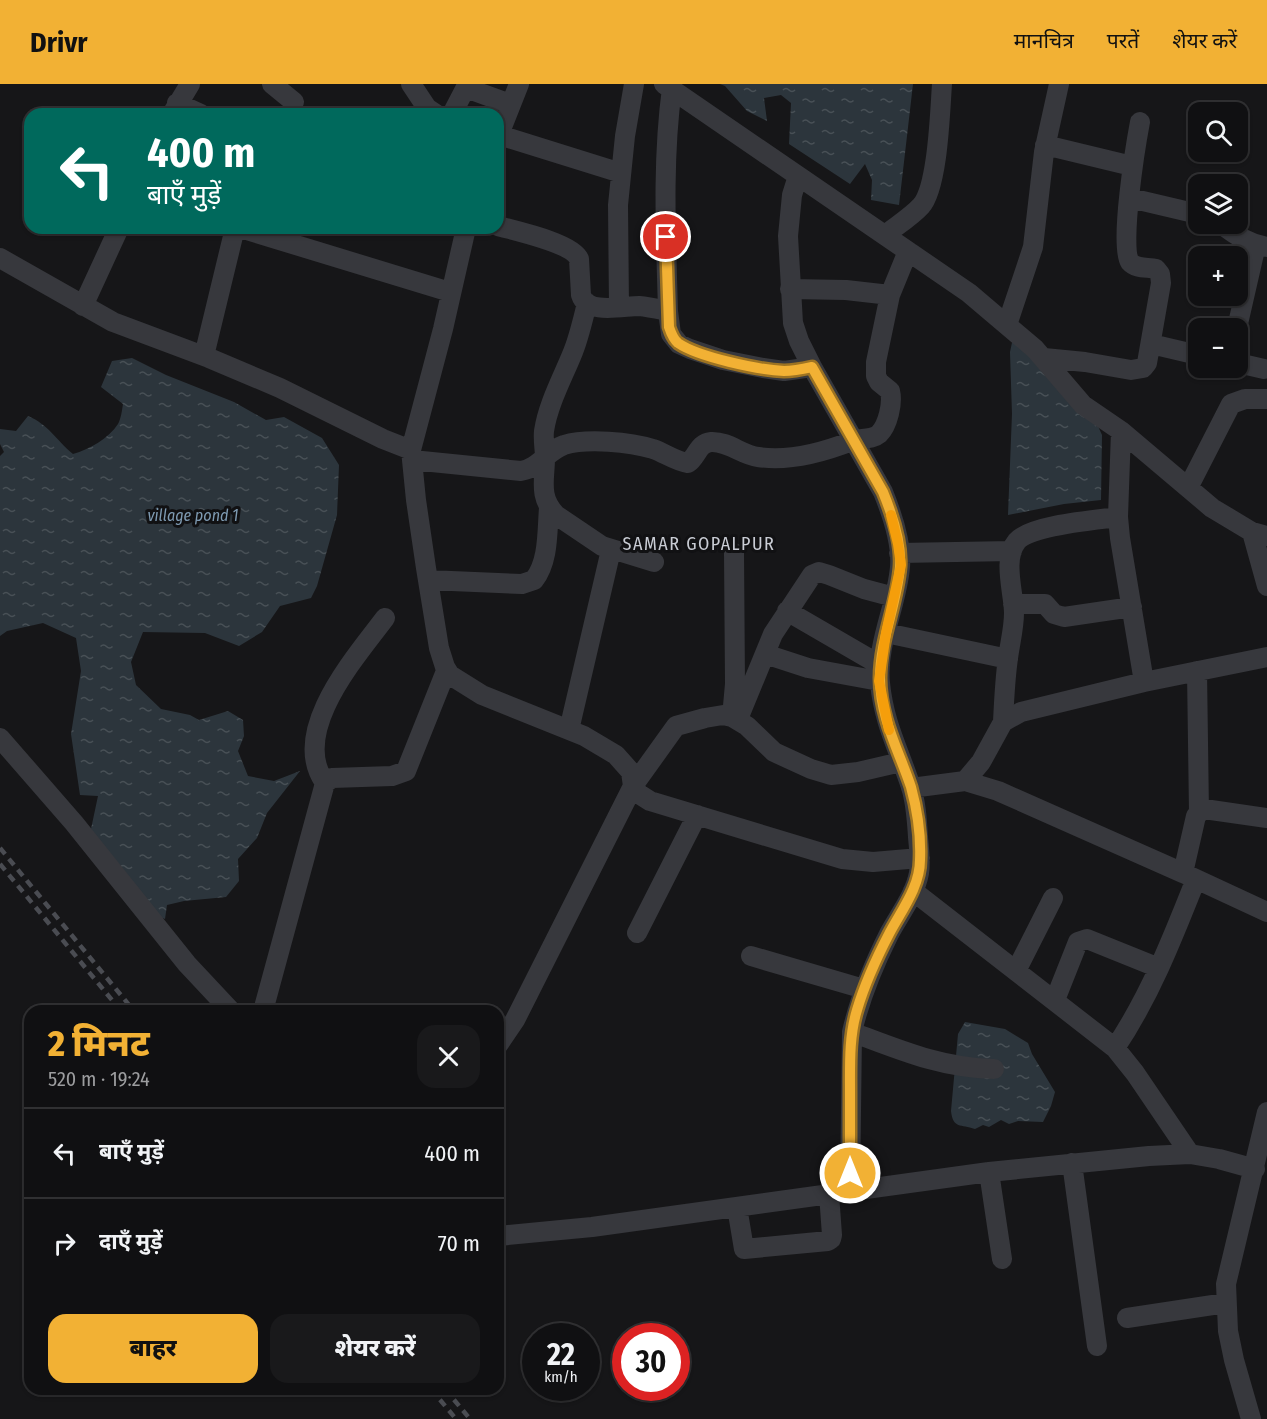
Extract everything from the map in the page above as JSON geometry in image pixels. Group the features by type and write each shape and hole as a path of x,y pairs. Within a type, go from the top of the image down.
{"street":[{"path":"175,108 190,84"},
{"path":"272,84 294,102"},
{"path":"411,84 427,108"},
{"path":"504,120 519,84"},
{"path":"619,307 617,236 621,172 634,84"},
{"path":"885,235 922,205 928,195 934,166 942,84"},
{"path":"1007,325 1033,247 1045,145 1059,84"},
{"path":"668,86 969,293 1044,358 1083,405 1121,431 1188,489 1228,519 1259,534 1267,586"},
{"path":"668,86 666,177 668,311 671,334 679,344 723,360 784,371 812,367"},
{"path":"455,108 465,89 510,104"},
{"path":"1044,358 1140,370 1147,363 1161,283 1160,274 1156,269 1138,266 1129,260 1126,245 1132,166 1140,122"},
{"path":"504,138 621,172"},
{"path":"1045,145 1132,166"},
{"path":"798,176 789,217 793,323 812,367 883,492 889,507 901,565 880,673 885,717 911,788 920,858 919,875 913,891 873,965 852,1032 850,1191"},
{"path":"1130,198 1188,212"},
{"path":"504,228 564,247 577,254 581,295 587,303 599,307 641,306 668,311"},
{"path":"83,306 115,234"},
{"path":"204,356 236,234"},
{"path":"258,234 450,292"},
{"path":"464,234 412,455 428,580 439,648 446,670 461,683 482,695 584,736 616,755 631,772 633,786 639,794 650,801 855,862 920,858"},
{"path":"1235,234 1262,246 1240,318"},
{"path":"0,258 113,322 204,356 280,388 412,455 521,471 536,466 565,445 597,442 638,445 688,463 693,460 703,444 708,442 725,444 749,456 769,458 820,452 873,437 879,433 888,417 890,391 879,382 875,371 890,295 908,251"},
{"path":"790,289 846,290 890,295"},
{"path":"428,580 522,584 534,580 541,568 549,508 543,481 546,457 543,439 548,416 574,349 587,303"},
{"path":"1151,344 1188,353"},
{"path":"1248,365 1264,369"},
{"path":"1188,489 1231,404 1245,399 1267,399"},
{"path":"1121,431 1118,517 1144,682"},
{"path":"549,508 570,525 611,550 654,562"},
{"path":"965,781 981,762 1003,722 1013,629 1010,586 1012,551 1016,541 1038,530 1081,521 1118,517"},
{"path":"569,730 611,550"},
{"path":"899,554 1012,551"},
{"path":"734,553 735,718"},
{"path":"735,718 773,634 808,578 819,572 864,589 894,597"},
{"path":"1013,604 1045,604 1054,614 1064,618 1132,607"},
{"path":"787,611 880,673"},
{"path":"325,783 315,765 314,754 319,725 342,674 385,618"},
{"path":"886,633 1008,659"},
{"path":"765,654 808,668 880,673"},
{"path":"1003,722 1021,712 1144,682 1267,657"},
{"path":"265,1005 325,783 332,778 392,776 406,771 446,670"},
{"path":"1114,1048 1142,1002 1159,968 1190,876 1196,816 1199,813 1197,671"},
{"path":"504,1035 514,1020 633,786 676,726 723,715 735,718 774,752 823,774 842,774 901,762"},
{"path":"0,738 74,823 188,964 226,1005"},
{"path":"911,788 965,781 998,791 1267,912"},
{"path":"1199,813 1211,810 1267,818"},
{"path":"637,933 697,815"},
{"path":"913,891 1114,1048 1135,1073 1190,1154"},
{"path":"1016,971 1053,898"},
{"path":"1055,1000 1078,942 1082,939 1159,968"},
{"path":"751,956 864,989"},
{"path":"852,1032 926,1060 968,1069 994,1069"},
{"path":"1251,1419 1228,1331 1226,1284 1267,1112"},
{"path":"504,1235 592,1227 989,1172 1072,1163 1190,1154 1255,1169"},
{"path":"1072,1163 1097,1346"},
{"path":"989,1172 1002,1259"},
{"path":"737,1207 744,1250 828,1241 832,1235 829,1194"},
{"path":"1127,1318 1226,1303"}],"water":[{"path":"720,84 913,84 899,205 871,200 872,180 865,164 850,184 789,144 791,103 781,95 764,98 767,121 747,111 725,86"},
{"path":"1013,338 1097,424 1102,435 1101,500 1064,504 1008,515 1012,414 1010,352"},
{"name":"village pond 1","path":"132,358 166,375 234,402 266,420 284,417 322,438 339,465 337,515 317,586 311,598 280,606 262,632 239,646 205,633 143,632 131,662 136,685 161,709 190,715 199,720 228,711 243,720 244,736 238,751 248,776 274,781 300,771 267,813 257,838 238,859 239,881 226,897 167,905 165,919 151,913 99,846 91,829 98,796 80,795 71,734 81,671 76,638 43,623 7,631 0,636 0,456 4,452 0,444 0,429 16,431 28,416 47,428 73,454 92,446 109,434 121,417 123,404 101,387 112,361"},
{"path":"965,1022 1005,1029 1028,1043 1032,1054 1055,1092 1043,1122 1018,1121 1009,1124 1001,1120 989,1127 983,1125 975,1129 958,1125 954,1121 951,1111 958,1034"}],"railway":[{"path":"0,848 129,1005"},
{"path":"0,864 116,1005"},
{"path":"436,1395 456,1419"},
{"path":"450,1395 470,1419"}],"slow traffic":[{"path":"889,730 879,681 880,665 901,565 891,515"}],"district":[{"name":"SAMAR GOPALPUR","path":"699,544"}],"route":[{"path":"666,237 669,327 674,339 690,349 723,360 784,371 812,367 883,492 898,544 901,565 886,633 879,681 885,717 911,788 920,858 919,875 913,891 873,965 856,1011 850,1059 850,1173"}]}
